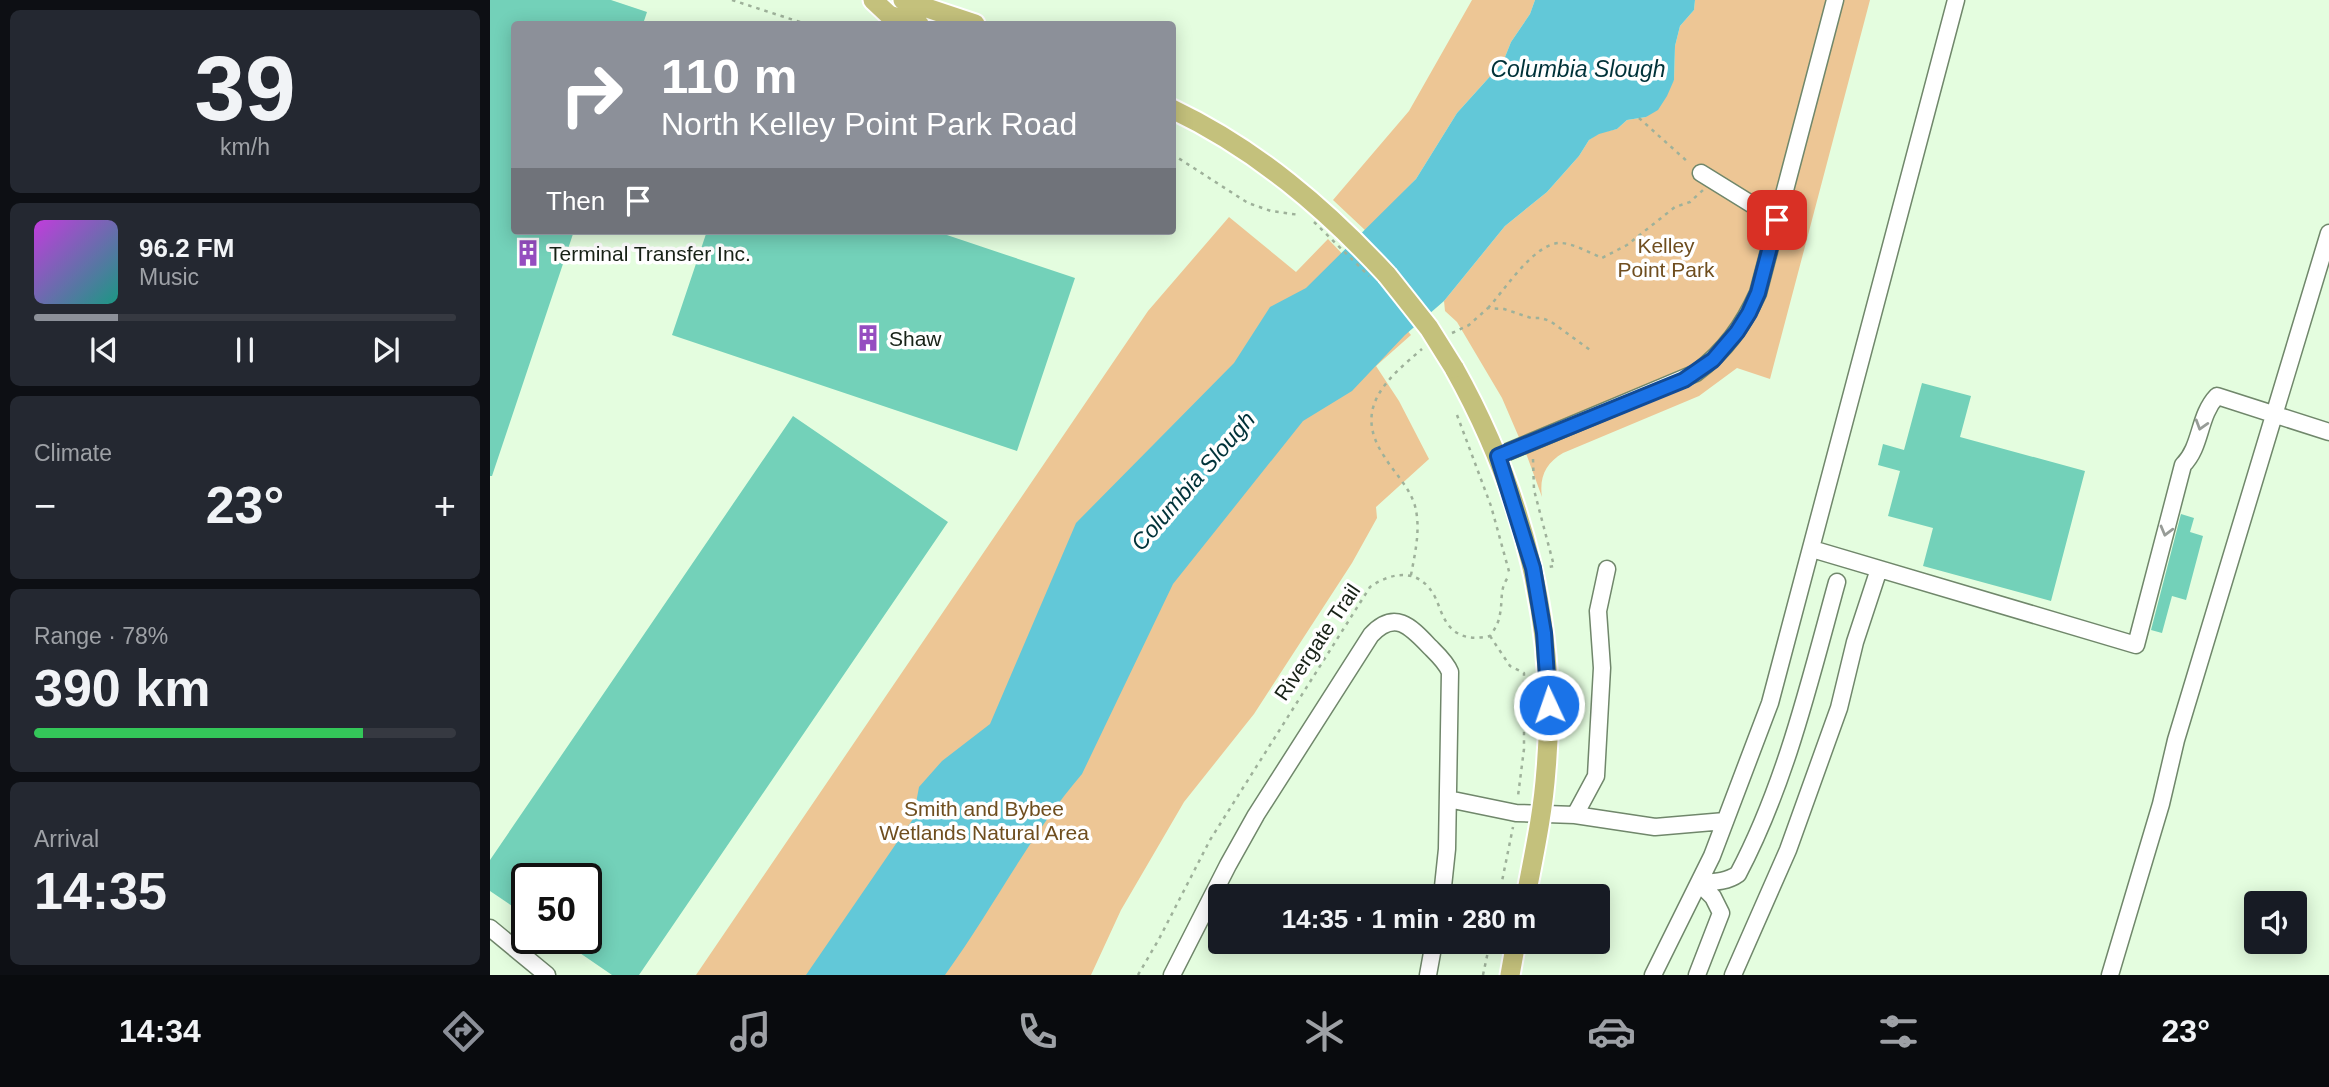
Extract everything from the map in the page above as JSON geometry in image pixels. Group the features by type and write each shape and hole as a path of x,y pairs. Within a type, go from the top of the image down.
{"main road":[{"path":"873,0 889,15 909,21"},
{"path":"903,0 966,21"},
{"path":"1176,111 1241,147 1302,192 1321,219 1380,267 1408,300 1454,368 1498,456 1533,568 1544,633 1549,705 1548,738 1541,814 1528,884"},
{"path":"1510,975 1514,954"}],"street":[{"path":"1498,456 1684,380 1713,360 1737,332 1758,293 1835,0"},
{"path":"1653,975 1699,883 1770,703 1956,0"},
{"path":"1707,177 1777,220"},
{"path":"2110,975 2161,804 2176,740 2329,233"},
{"path":"1812,549 2136,645 2187,461 2207,407 2217,397 2329,432"},
{"path":"1575,815 1596,776 1602,668 1598,611 1606,569"},
{"path":"1733,975 1796,828 1839,708 1855,642 1879,569"},
{"path":"1699,883 1734,877 1756,841 1796,729 1838,582"},
{"path":"1172,975 1259,811 1371,635 1386,624 1399,622 1409,626 1449,668 1451,679 1447,868 1444,884"},
{"path":"1448,799 1516,813 1575,815 1655,827 1725,821"},
{"path":"1697,975 1721,913 1713,897 1699,883"},
{"path":"490,928 547,975"},
{"path":"1428,975 1432,954"}],"path":[{"path":"732,0 797,21"},
{"path":"1451,334 1460,331 1488,308 1521,267 1548,247 1561,243 1602,258 1627,244 1675,206 1690,202 1707,177 1639,118"},
{"path":"1176,157 1248,202 1271,211 1321,219"},
{"path":"1488,308 1504,309 1549,321 1593,352"},
{"path":"1429,342 1387,380 1379,392 1371,415 1375,441 1415,505 1418,536 1411,575 1431,590 1444,619 1455,631 1465,637 1490,636"},
{"path":"1455,410 1492,506 1510,575 1504,581 1500,615 1490,636"},
{"name":"Rivergate Trail","path":"1138,975 1210,839 1370,587 1384,578 1411,575"},
{"path":"1490,636 1510,666 1524,673 1524,749 1516,813 1501,884"},
{"path":"1483,975 1487,954"}],"green space":[{"path":"1472,0 1535,0 1503,62 1457,113 1416,179 1366,231 1333,200 1409,111"},
{"name":"Kelley Point Park","path":"1695,0 1870,0 1770,379 1737,368 1699,396 1563,453 1552,461 1545,471 1542,497 1502,398 1457,322 1445,311 1444,301 1505,226 1547,192 1579,156 1589,140 1599,133 1617,129 1627,120 1646,117 1674,80 1675,46 1680,26 1694,10"},
{"name":"Smith and Bybee Wetlands Natural Area","path":"1229,217 1296,272 1328,239 1411,335 1376,366 1399,401 1429,459 1376,507 1377,518 1352,563 1254,714 1184,802 1121,910 1091,975 696,975 1148,311"}],"water":[{"name":"Columbia Slough","path":"1535,0 1695,0 1694,10 1680,26 1675,46 1674,80 1658,110 1646,117 1627,120 1617,129 1589,140 1579,156 1547,192 1505,226 1444,301 1405,335 1352,391 1303,421 1173,584 1082,774 1045,822 945,975 806,975 913,819 919,787 942,761 990,724 1076,523 1234,363 1270,307 1306,288 1416,179 1457,113 1503,62"}],"building":[{"name":"Terminal Transfer Inc.","path":"490,0 611,0 647,12 644,21 511,21 511,235 573,235 490,476"},
{"name":"Shaw","path":"706,235 947,235 1075,278 1017,451 672,335"},
{"path":"1922,383 1971,396 1960,437 2085,471 2051,601 1923,566 1933,528 1888,516 1900,471 1878,465 1883,444 1904,450"},
{"path":"793,416 948,522 639,975 612,975 581,954 602,954 602,863 511,863 511,905 490,891 490,860"},
{"path":"2181,514 2194,518 2190,532 2203,536 2186,600 2172,596 2162,633 2151,630"}],"place":[{"name":"Terminal Transfer Inc.","path":"528,253"},
{"name":"Shaw","path":"868,338"}],"route":[{"path":"1549,705 1544,633 1533,568 1498,456 1684,380 1713,360 1727,346 1749,313 1758,293 1777,220"}]}
